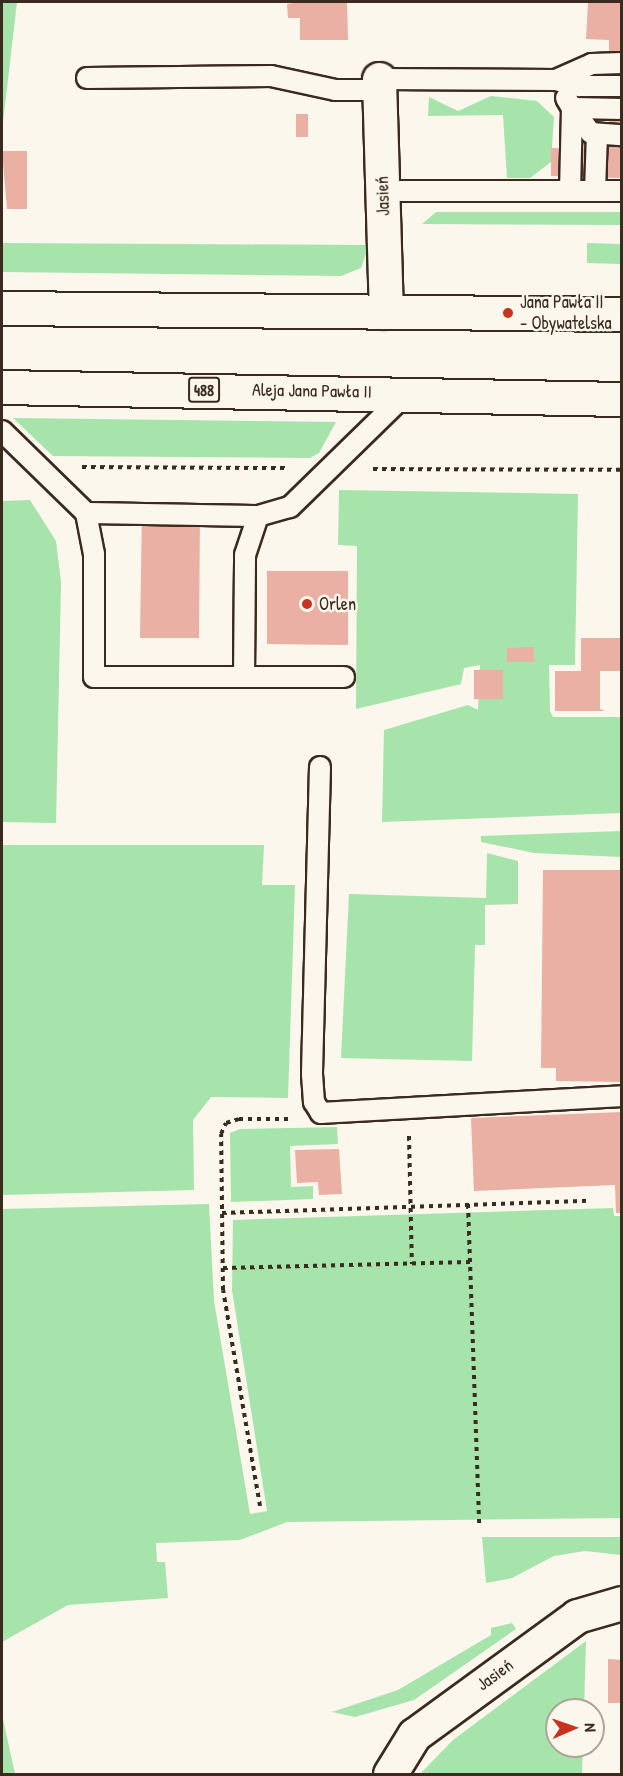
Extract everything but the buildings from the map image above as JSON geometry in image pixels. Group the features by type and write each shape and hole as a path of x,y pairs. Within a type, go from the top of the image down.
{"main road":[{"name":"Jasień","path":"380,85 386,312"},
{"path":"2,308 621,314"},
{"name":"Aleja Jana Pawła II","path":"2,387 407,392 621,399"},
{"name":"Jasień","path":"390,1774 414,1735 577,1616 621,1603"}],"lane":[{"path":"556,80 592,64 621,63"},
{"path":"87,78 271,76 335,90 380,85 556,80 579,86 621,86"},
{"path":"556,80 572,108 597,135 595,191"},
{"path":"572,108 621,109"},
{"path":"570,191 572,108"},
{"path":"597,135 621,135"},
{"path":"383,191 621,191"},
{"path":"87,513 258,516 290,507 407,392"},
{"path":"2,431 87,513 94,554 93,677 344,677"},
{"path":"244,677 245,555 258,516"},
{"path":"320,767 312,1074 314,1101 321,1113 621,1096"}],"path":[{"path":"409,1108 412,1264"},
{"path":"260,1506 223,1268 221,1134 226,1123 307,1119 321,1113"},
{"path":"222,1213 589,1201"},
{"path":"468,1204 479,1526"},
{"path":"223,1268 470,1262"}],"green space":[{"path":"2,2 17,2 2,131"},
{"path":"491,96 537,101 554,117 551,162 530,178 507,178 503,115 428,116 429,97 458,111"},
{"path":"436,212 621,212 621,225 422,224"},
{"path":"2,243 369,245 361,268 341,276 2,272"},
{"path":"587,243 621,244 621,264 587,263"},
{"path":"13,418 336,422 319,453 310,458 53,456"},
{"path":"339,490 578,494 575,665 549,665 550,711 553,717 621,717 621,813 382,822 384,730 468,705 478,710 480,665 464,668 461,684 356,709 357,546 338,545"},
{"path":"30,500 56,541 61,582 56,823 2,822 2,501"},
{"path":"621,831 621,857 534,853 481,842 481,836"},
{"path":"2,845 264,845 262,885 295,885 288,1098 211,1097 193,1120 194,1190 2,1195"},
{"path":"487,853 518,861 518,904 485,905 485,945 475,945 472,1061 341,1058 349,894 486,898"},
{"path":"337,1127 338,1144 290,1146 291,1187 313,1186 313,1199 231,1202 230,1133 240,1129"},
{"path":"209,1204 214,1301 250,1514 267,1511 232,1290 233,1220 613,1208 614,1216 622,1216 621,1518 287,1522 240,1540 156,1543 157,1562 165,1562 168,1598 68,1605 2,1642 2,1209"},
{"path":"482,1537 621,1537 621,1555 585,1551 554,1556 512,1578 486,1583"},
{"path":"512,1623 516,1629 414,1700 355,1717 332,1712 398,1690 491,1635 491,1628"},
{"path":"586,1641 584,1698 545,1698 545,1758 583,1758 582,1774 420,1774 453,1740"},
{"path":"2,1714 15,1774 2,1774"}],"place":[{"name":"Jana Pawła II - Obywatelska","path":"508,313"},
{"name":"Orlen","path":"307,604"}]}
